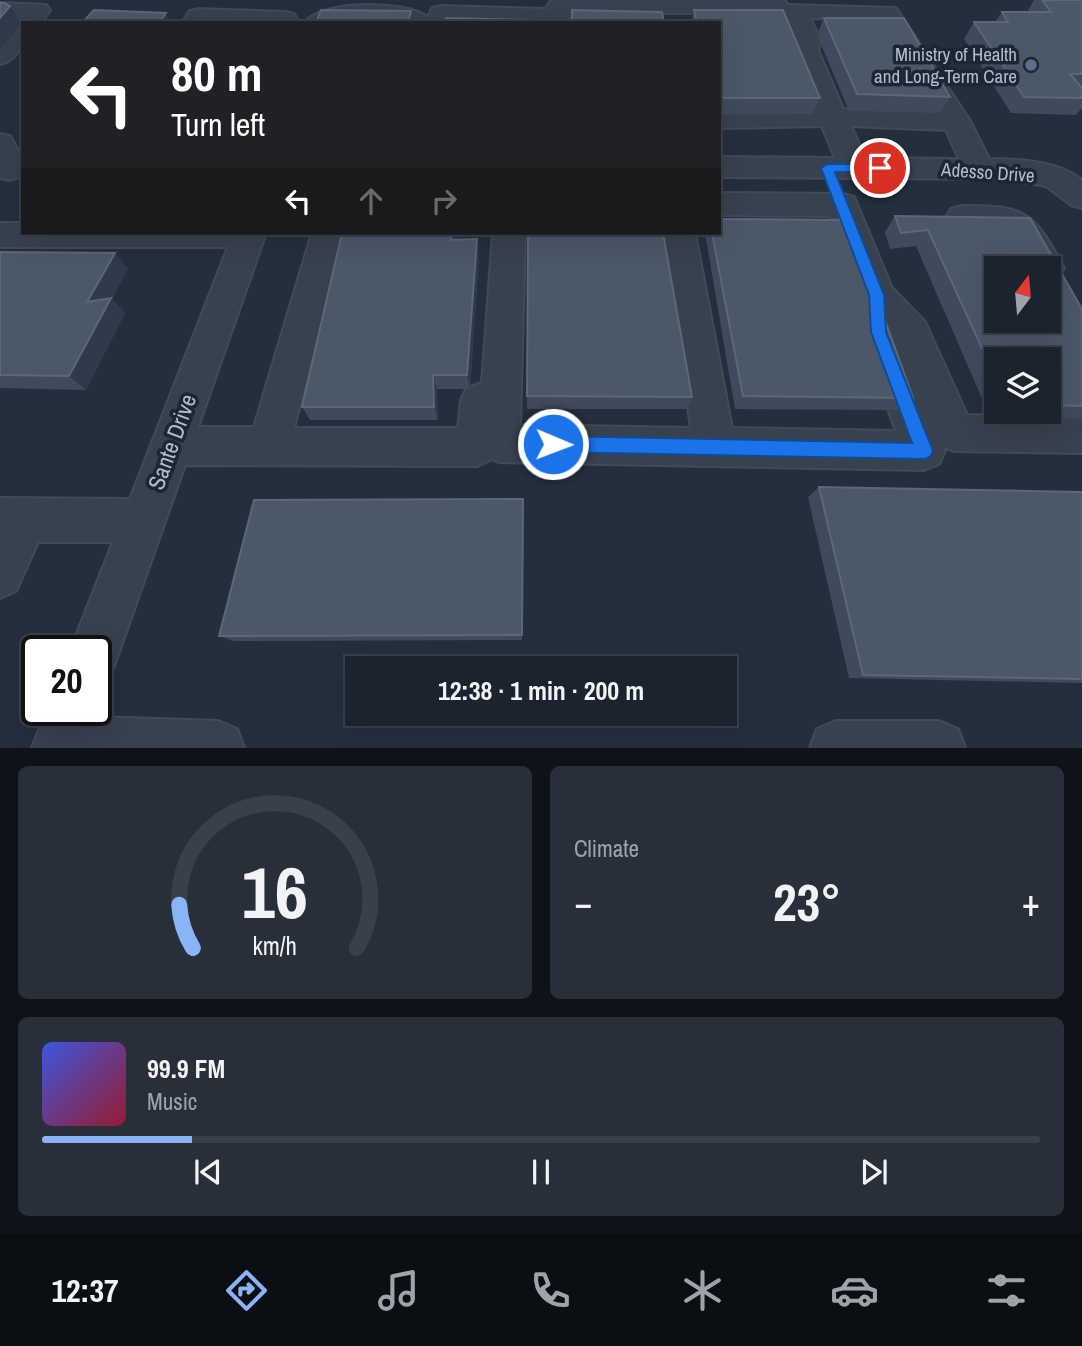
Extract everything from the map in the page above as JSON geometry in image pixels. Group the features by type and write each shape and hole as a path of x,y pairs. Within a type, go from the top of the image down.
{"street":[{"path":"509,235 499,443 924,451 879,332 877,295 843,205 841,168 833,117 805,50 793,43 776,5 667,15 558,7 558,21"},
{"path":"321,21 350,10 374,6 402,9 418,21"},
{"path":"0,10 38,10 30,21"},
{"path":"805,50 808,41 795,10 887,13 956,121 979,169"},
{"path":"439,21 441,13 540,15 540,21"},
{"path":"195,21 199,16 285,19 284,21"},
{"path":"0,57 21,31"},
{"path":"721,118 833,117 956,121"},
{"name":"Adesso Drive","path":"721,167 979,169 1024,172 1053,177 1067,184 1082,197"},
{"path":"721,204 843,205"},
{"path":"962,217 1005,216 1024,227 1041,256"},
{"path":"0,235 21,235"},
{"name":"Sante Drive","path":"101,635 249,235"},
{"path":"269,446 327,235"},
{"path":"170,446 477,447 492,235"},
{"path":"679,235 715,447"},
{"path":"877,295 912,333 955,433 1082,435"},
{"path":"0,575 13,520 143,520"},
{"path":"65,733 197,747"},
{"path":"836,747 939,747"}],"building":[{"name":"Ministry of Health and Long-Term Care","path":"1042,0 1082,0 1082,74 1070,74 1082,88 1082,98 1024,97 974,22 1008,22 1002,12 1051,12"},
{"path":"0,3 10,6 0,18"},
{"path":"94,10 166,13 160,21 84,21"},
{"path":"321,10 411,11 408,21 317,21"},
{"path":"572,10 662,12 664,21 572,21"},
{"path":"694,10 783,10 820,98 721,98 721,21 697,21"},
{"path":"446,18 534,20 534,21 445,21"},
{"path":"824,18 904,18 950,97 857,94"},
{"path":"189,20 266,21 188,21"},
{"path":"895,216 1030,218 1052,256 984,256 984,333 1061,333 1061,272 1082,309 1082,406 1061,405 1061,347 984,347 984,353 928,230 901,233"},
{"path":"721,219 849,220 913,398 743,396 712,235 721,235"},
{"path":"342,235 452,235 451,240 477,239 467,375 433,375 434,407 302,407"},
{"path":"528,235 663,235 692,397 527,396"},
{"path":"0,252 115,253 87,302 111,298 69,376 0,375"},
{"path":"819,487 1082,492 1082,679 863,675"},
{"path":"523,499 522,635 219,636 254,500"}],"place":[{"name":"Ministry of Health and Long-Term Care","path":"1031,65"}],"route":[{"path":"553,444 924,451 879,332 877,295 827,168 880,168"}]}
